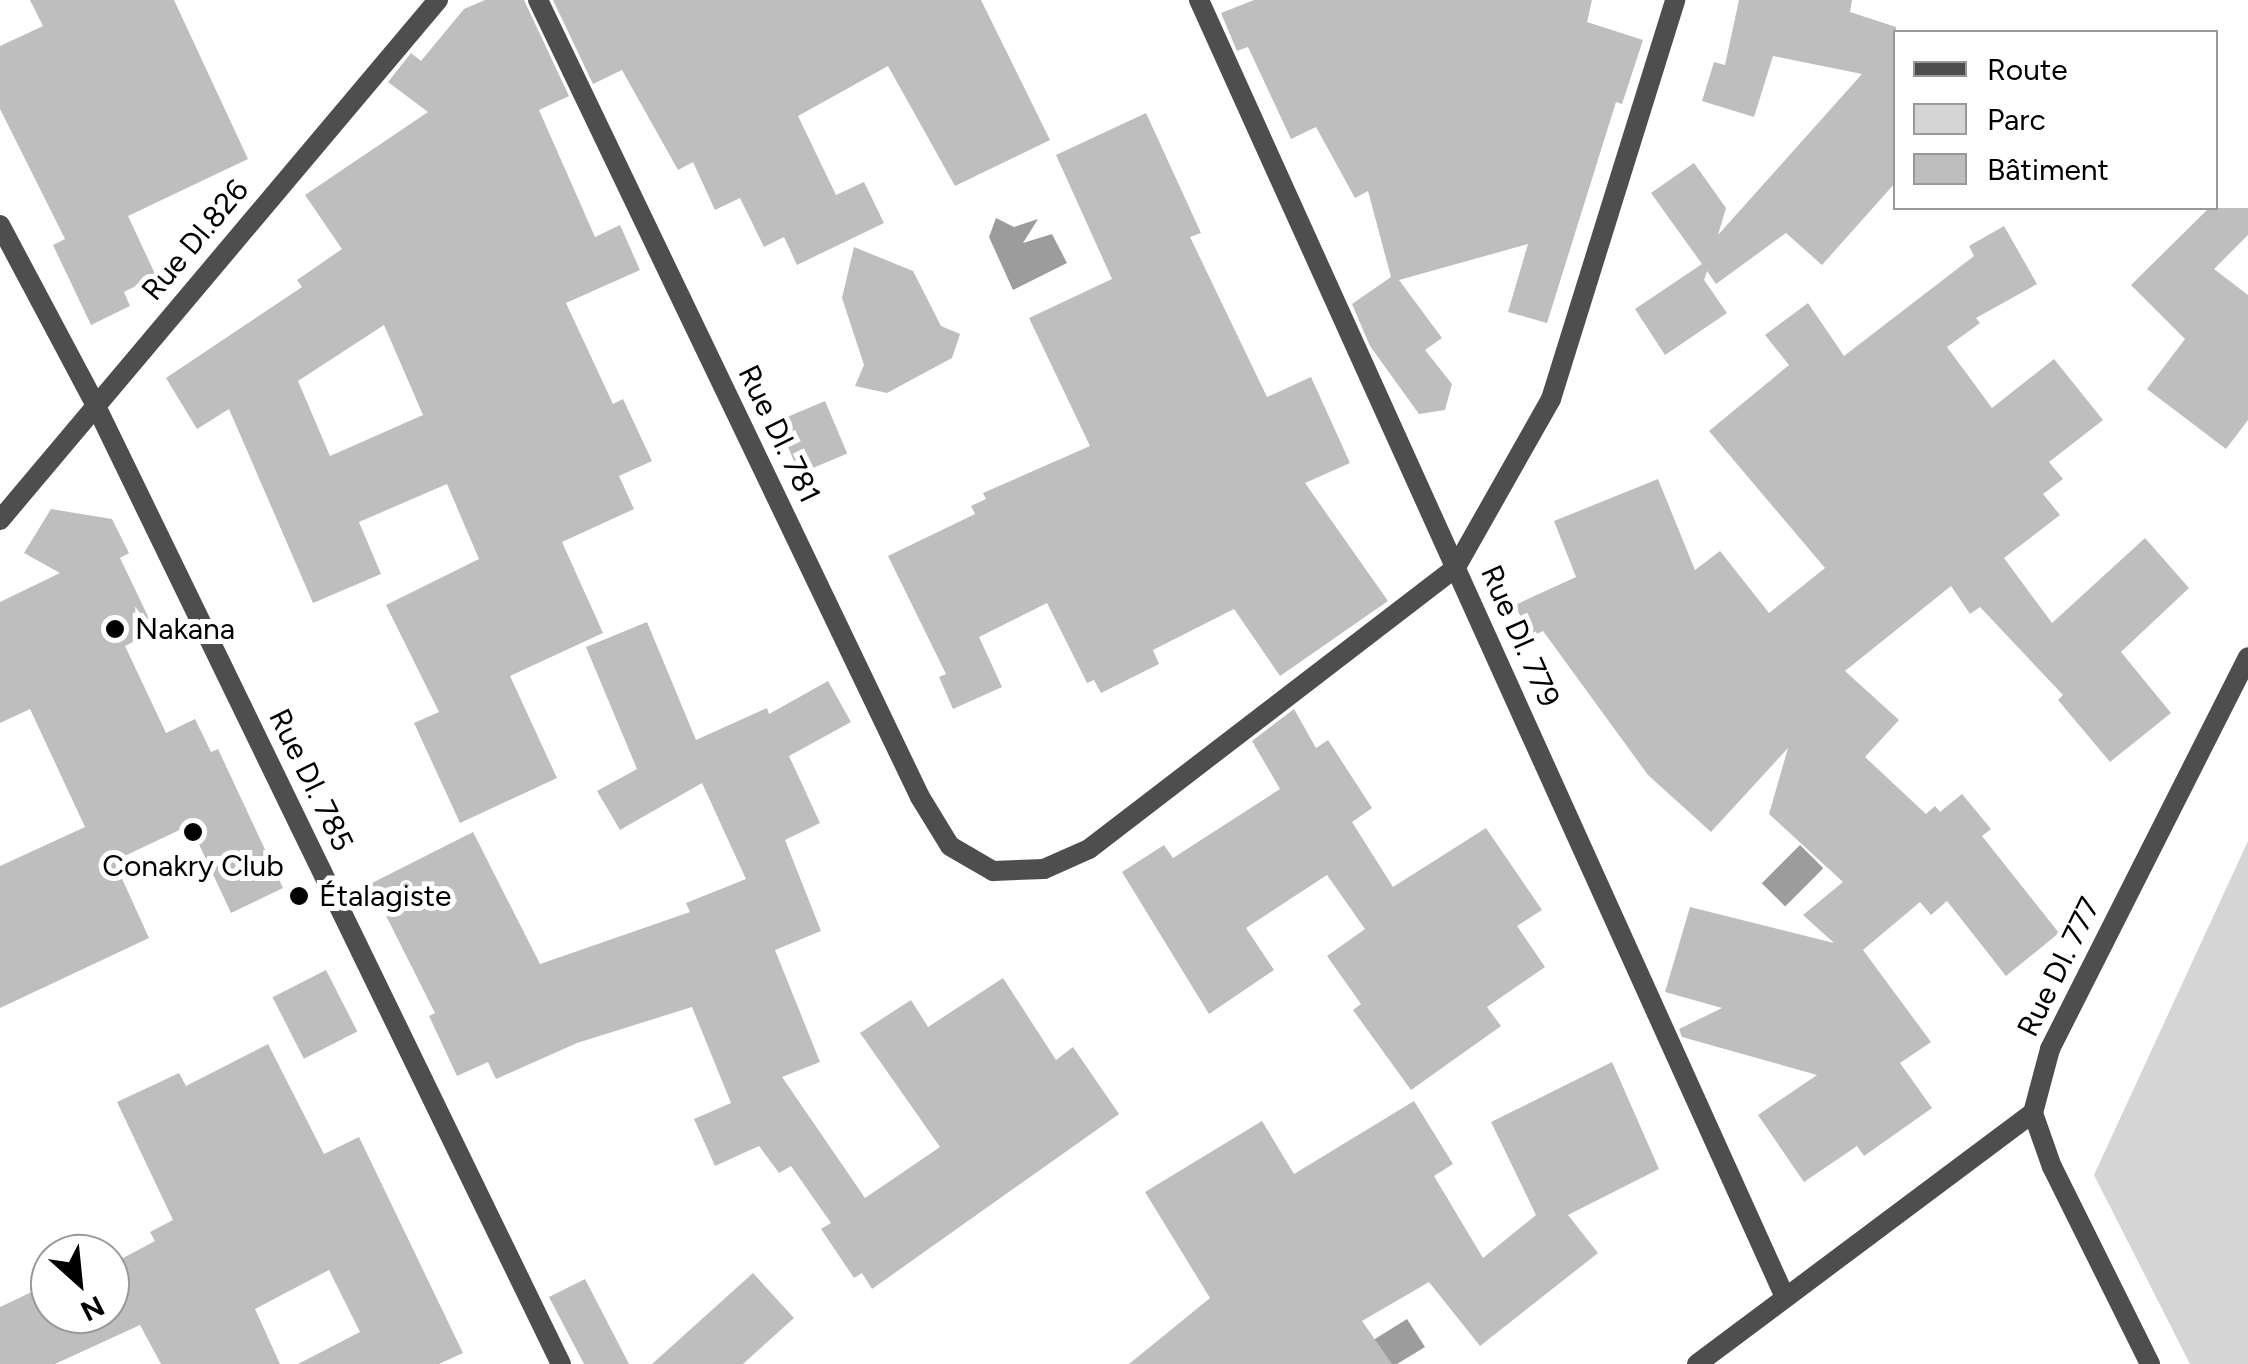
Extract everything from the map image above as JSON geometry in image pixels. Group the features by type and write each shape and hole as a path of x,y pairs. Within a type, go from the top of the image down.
{"street":[{"name":"Rue DI.826","path":"0,520 438,0"},
{"name":"Rue DI. 781","path":"538,0 920,798 950,846 993,871 1044,869 1090,849 1456,567"},
{"name":"Rue DI. 779","path":"1200,0 1786,1297"},
{"path":"1456,567 1551,398 1675,0"},
{"name":"Rue DI. 785","path":"0,225 95,404 561,1364"},
{"name":"Rue DI. 777","path":"2034,1113 2050,1049 2248,657"},
{"path":"1698,1364 2034,1113 2052,1166 2150,1364"}],"green space":[{"path":"2248,841 2248,1364 2190,1364 2094,1175"}],"shaded area":[{"path":"996,218 1014,227 1038,219 1023,243 1052,234 1067,263 1013,290 989,237"},
{"path":"1800,845 1823,868 1785,907 1762,883"},
{"path":"1407,1319 1425,1347 1397,1364 1362,1364 1354,1352"}],"building":[{"path":"30,0 174,0 248,159 128,216 156,276 124,292 130,306 91,325 53,245 65,239 0,109 0,46 43,26"},
{"path":"485,0 524,0 569,96 539,110 595,237 620,225 640,270 566,303 613,404 623,399 652,461 619,476 634,509 562,542 603,633 510,676 557,778 460,823 414,723 439,712 386,605 479,559 447,484 359,522 381,574 313,603 229,409 197,429 166,378 302,287 297,280 342,249 305,195 428,112 388,82 411,53 421,61 464,9","holes":["384,325 423,415 330,456 298,381"]},
{"path":"553,0 981,0 1050,140 955,186 888,66 798,116 836,195 864,182 884,223 797,265 784,237 764,247 740,198 715,210 693,162 678,170 622,70 593,84"},
{"path":"1254,0 1592,0 1587,22 1643,40 1622,104 1616,102 1547,323 1508,312 1528,244 1399,280 1442,338 1425,350 1452,384 1445,410 1419,414 1370,346 1352,304 1391,277 1368,191 1355,198 1316,127 1291,139 1248,47 1237,51 1221,13"},
{"path":"1739,0 1852,0 1850,12 1896,27 1893,185 1822,265 1786,233 1716,284 1707,271 1704,280 1727,313 1665,355 1635,309 1702,264 1651,193 1694,163 1726,208 1718,235 1862,74 1773,56 1754,117 1702,101 1714,62 1725,65"},
{"path":"1146,113 1201,233 1190,237 1267,397 1311,377 1350,463 1305,483 1388,601 1280,676 1234,609 1153,650 1159,664 1101,693 1094,680 1087,683 1047,603 979,637 1002,687 953,709 939,677 946,674 888,556 975,514 971,506 986,499 983,493 1090,446 1029,318 1112,279 1056,155"},
{"path":"2248,208 2248,235 2214,269 2248,295 2248,420 2226,449 2147,389 2185,339 2131,285 2207,210"},
{"path":"2004,226 2037,284 1976,318 1980,323 1947,347 1992,408 2054,359 2103,420 2049,462 2063,479 2043,494 2060,515 2004,558 2052,623 2145,538 2189,588 2121,652 2171,713 2110,762 2058,700 2063,695 1980,607 1970,614 1951,586 1845,671 1899,720 1865,757 1926,814 1935,806 1940,812 1962,794 1991,829 1982,836 2059,933 2006,976 1947,901 1931,915 1920,902 1863,950 1931,1042 1900,1063 1932,1108 1864,1156 1857,1146 1804,1182 1758,1115 1817,1075 1682,1037 1679,1029 1722,1008 1665,992 1690,907 1834,943 1803,915 1843,882 1769,814 1788,748 1711,832 1648,775 1543,631 1530,637 1515,605 1576,577 1554,521 1658,479 1695,570 1720,551 1769,613 1825,568 1709,431 1789,365 1765,335 1808,303 1844,356 1974,256 1969,246"},
{"path":"854,247 913,271 941,326 960,334 952,358 887,393 855,386 864,365 842,298"},
{"path":"825,401 847,453 799,474 777,421"},
{"path":"51,509 112,519 129,553 120,558 155,631 125,646 166,733 195,719 211,752 218,749 283,888 231,913 190,825 114,861 149,938 0,1008 0,866 85,827 30,709 0,723 0,602 60,573 24,553"},
{"path":"647,622 696,740 767,708 769,714 828,681 851,722 789,756 820,823 785,840 821,931 775,950 820,1062 782,1077 865,1198 940,1147 860,1033 911,1000 928,1027 1003,978 1056,1060 1073,1047 1119,1114 872,1289 862,1273 854,1278 821,1229 831,1223 791,1166 779,1173 759,1146 715,1166 694,1119 731,1103 692,1007 577,1043 496,1079 488,1062 457,1076 429,1016 435,1013 370,884 473,832 540,964 690,912 686,903 746,879 702,783 620,830 597,791 637,769 586,647"},
{"path":"1294,709 1316,748 1328,740 1372,808 1352,822 1393,887 1486,828 1542,910 1517,926 1545,967 1487,1007 1501,1026 1411,1090 1353,1010 1361,1004 1327,956 1365,929 1327,875 1246,928 1274,970 1209,1014 1122,872 1164,845 1173,858 1280,789 1252,741"},
{"path":"326,970 357,1031 304,1059 273,997"},
{"path":"268,1044 324,1154 359,1137 463,1353 439,1364 298,1364 360,1332 329,1270 255,1309 280,1364 161,1364 140,1325 130,1330 130,1254 155,1241 150,1232 173,1220 117,1102 179,1073 186,1086"},
{"path":"1612,1062 1659,1169 1568,1215 1598,1253 1480,1346 1429,1282 1362,1321 1392,1364 1129,1364 1210,1298 1145,1192 1262,1121 1294,1174 1414,1101 1453,1164 1434,1176 1483,1258 1536,1215 1491,1122"},
{"path":"753,1273 794,1318 743,1364 652,1364"},
{"path":"585,1279 629,1364 584,1364 549,1297"},
{"path":"30,1293 30,1334 120,1334 55,1364 0,1364 0,1307"}],"place":[{"name":"Nakana","path":"115,629"},
{"name":"Conakry Club","path":"193,832"},
{"name":"Étalagiste","path":"299,896"}]}
